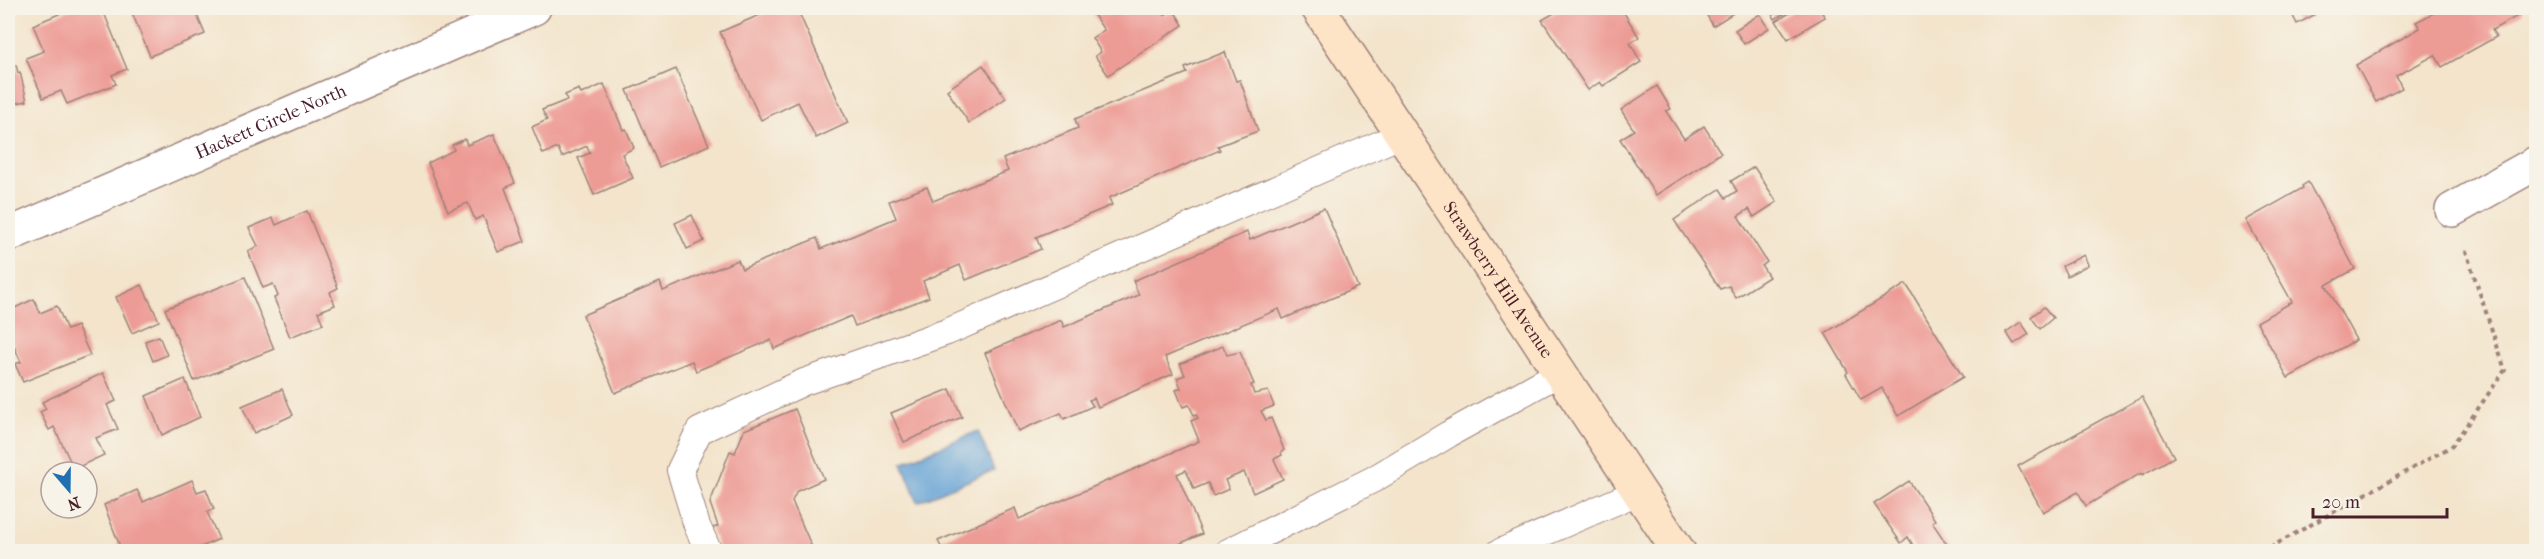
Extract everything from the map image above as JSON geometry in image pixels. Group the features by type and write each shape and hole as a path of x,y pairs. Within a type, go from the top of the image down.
{"main road":[{"name":"Strawberry Hill Avenue","path":"1318,8 1679,552"}],"street":[{"name":"Hackett Circle North","path":"8,235 534,8"},
{"path":"2452,210 2536,163"}],"lane":[{"path":"709,552 697,526 680,470 699,431 804,382 947,332 1403,134"},
{"path":"1228,552 1374,479 1449,434 1561,372"},
{"path":"1500,552 1640,491"}],"path":[{"path":"2262,552 2452,446 2505,370 2452,210"}],"water":[{"path":"978,431 994,470 918,502 902,463"}],"building":[{"path":"73,8 102,8 127,69 112,75 116,84 67,104 61,91 43,98 26,58 44,51 33,25"},
{"path":"130,8 194,8 205,34 150,56"},
{"path":"776,8 793,8 796,14 799,13 848,123 816,138 798,102 761,120 720,32"},
{"path":"1089,8 1160,8 1165,15 1173,9 1183,25 1108,75 1095,56 1101,52 1092,38 1104,30"},
{"path":"1563,8 1621,8 1639,37 1630,43 1641,62 1603,86 1600,82 1588,90 1542,20"},
{"path":"1741,8 1713,26 1704,10"},
{"path":"1768,8 1793,8 1775,19"},
{"path":"1798,8 1819,8 1825,17 1788,39 1776,21"},
{"path":"2289,8 2310,8 2314,15 2297,24"},
{"path":"2443,8 2520,8 2523,13 2492,30 2496,37 2442,67 2435,55 2396,76 2402,88 2376,102 2356,65 2420,28 2416,22"},
{"path":"1760,14 1769,28 1744,44 1735,30"},
{"path":"1225,52 1236,81 1240,80 1258,131 1218,146 1220,150 1109,198 1112,205 1036,237 1041,249 966,280 960,265 923,281 929,297 855,326 851,316 774,349 771,340 696,371 692,361 615,393 583,315 660,282 663,291 738,260 742,269 817,238 821,249 896,218 889,201 927,187 933,201 1008,171 1003,159 1078,128 1075,119 1187,73 1185,68"},
{"path":"16,65 27,101 8,105 8,67"},
{"path":"983,65 1006,98 969,123 947,90"},
{"path":"676,69 709,145 659,167 627,90"},
{"path":"604,84 623,130 626,129 634,148 622,154 633,178 594,195 578,158 590,153 587,146 562,157 558,148 543,154 532,127 547,120 542,110 567,100 565,95 579,89 581,94"},
{"path":"1657,86 1671,109 1666,111 1684,139 1704,126 1721,153 1656,195 1620,139 1634,130 1621,110"},
{"path":"494,134 515,183 505,188 525,241 498,252 483,216 475,220 468,203 448,211 428,163 454,150 452,145 465,139 467,145"},
{"path":"1754,167 1777,202 1754,217 1749,209 1738,216 1767,262 1762,266 1769,277 1736,298 1729,286 1720,289 1674,220 1720,189 1726,198 1737,191 1731,181"},
{"path":"2308,182 2355,269 2326,285 2356,340 2288,378 2257,322 2292,302 2246,220 2303,188 2302,186"},
{"path":"1324,208 1358,287 1283,319 1279,309 1165,357 1173,374 1098,407 1094,398 1089,400 1093,406 1064,419 1061,413 1018,431 985,353 1061,320 1064,327 1139,295 1133,281 1247,232 1250,240"},
{"path":"307,211 338,288 330,292 335,305 318,312 323,324 290,337 274,298 278,296 273,284 263,288 248,251 258,246 249,228 273,218 276,225"},
{"path":"692,215 704,241 687,249 675,223"},
{"path":"2084,255 2088,265 2067,276 2062,266"},
{"path":"245,277 274,349 194,381 165,309"},
{"path":"1906,284 1963,377 1898,416 1882,388 1861,400 1846,374 1848,372 1825,333"},
{"path":"142,285 159,321 132,333 116,297"},
{"path":"34,299 40,313 57,306 67,330 77,326 90,355 23,382 15,364 21,362 8,333 8,311"},
{"path":"2044,307 2053,318 2040,329 2031,317"},
{"path":"2021,322 2029,334 2014,344 2006,332"},
{"path":"159,336 167,355 153,361 145,341"},
{"path":"1223,346 1227,355 1240,352 1254,384 1251,385 1254,394 1268,391 1274,406 1261,411 1266,420 1271,418 1284,450 1281,452 1282,455 1274,459 1283,479 1253,493 1244,472 1225,480 1229,489 1213,496 1208,483 1194,489 1186,470 1177,474 1202,534 1160,552 936,552 942,549 938,541 1015,508 1019,519 1199,441 1191,421 1198,418 1189,405 1183,407 1176,390 1181,388 1177,378 1185,375 1180,364"},
{"path":"103,373 116,401 107,405 118,429 96,438 104,455 93,460 70,460 54,427 49,430 40,412 46,409 42,402"},
{"path":"185,379 200,417 162,435 146,396"},
{"path":"282,389 293,415 254,433 242,406"},
{"path":"950,389 962,417 904,442 891,413"},
{"path":"2142,397 2174,457 2142,475 2141,473 2086,506 2078,492 2043,512 2018,466"},
{"path":"795,409 824,479 797,491 792,501 814,552 720,552 711,529 718,526 710,503 730,451 735,453 744,430"},
{"path":"192,480 197,492 206,489 214,509 207,512 219,539 190,552 119,552 116,546 119,544 104,505 137,490 143,502"},
{"path":"1909,481 1935,520 1932,522 1952,552 1917,552 1908,537 1901,543 1874,504"}]}
